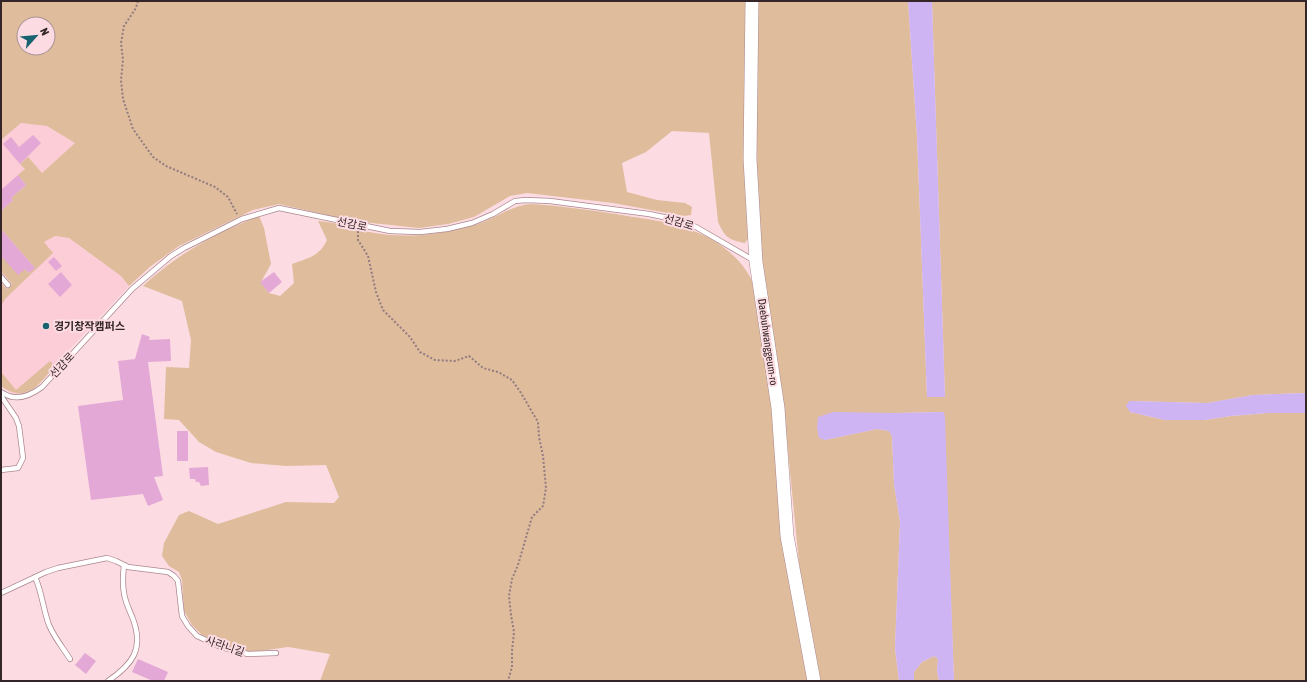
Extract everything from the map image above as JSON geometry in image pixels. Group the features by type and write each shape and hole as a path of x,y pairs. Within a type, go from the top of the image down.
{"main road":[{"name":"Daebuhwanggeum-ro","path":"752,1 750,159 756,262 778,408 787,536 814,681"}],"lane":[{"name":"선감로","path":"1,392 5,395 16,397 30,395 42,387 132,289 160,265 184,248 242,219 279,208 390,231 420,232 448,229 472,223 493,214 515,201 550,201 649,214 673,219 696,227 756,262"},
{"path":"1,277 8,285"},
{"path":"1,396 16,418 23,458 18,468 1,470"},
{"name":"사라니길","path":"1,593 58,568 107,558 128,567 168,572 174,576 178,581 182,616 197,636 236,652 248,654 276,653"},
{"path":"108,681 127,667 134,657 137,647 136,628 124,594 124,565"},
{"path":"35,577 40,587 48,623 70,659"}],"path":[{"path":"138,1 136,8 124,26 120,43 123,60 121,80 123,99 133,129 153,157 166,166 215,187 228,197 236,212 242,219"},
{"path":"357,225 358,240 368,256 376,292 383,310 410,337 420,352 436,360 455,361 469,356 482,368 498,372 512,380 538,422 546,488 543,506 532,517 518,565 512,579 509,596 514,632 512,668 508,681"}],"shaded area":[{"path":"1,1 747,1 749,237 745,243 735,241 725,234 718,222 709,133 672,131 646,152 622,163 627,192 657,200 685,203 692,207 691,215 684,216 613,203 527,193 510,196 474,217 448,224 419,228 353,221 279,204 253,210 179,246 151,266 129,286 121,276 69,238 55,236 44,242 53,253 6,298 1,306 1,283 7,289 12,284 1,271 1,256 25,269 29,273 35,268 1,229 1,211 13,200 11,198 26,185 18,175 25,169 20,164 28,157 42,173 75,143 47,126 21,123 1,140"},
{"path":"757,1 908,1 917,136 927,397 945,397 932,1 1306,1 1306,393 1253,395 1207,403 1129,401 1130,412 1165,420 1205,420 1268,413 1306,413 1306,681 954,681 944,412 894,413 825,440 877,429 889,431 892,436 894,484 900,522 895,648 899,681 820,681 800,573 784,410 759,236 755,156"},
{"path":"908,1 932,1 945,397 927,397 917,136"},
{"path":"21,123 47,126 75,143 42,173 20,164 25,169 13,200 1,211 1,140"},
{"path":"531,204 599,211 655,220 680,226 699,233 719,244 737,259 750,278 755,288 770,379 808,681 320,681 330,654 288,647 260,651 246,651 230,647 202,635 192,625 184,611 182,580 179,572 169,566 162,556 164,543 179,515 189,511 218,524 286,502 334,503 339,497 326,465 286,466 251,463 216,452 199,442 179,420 164,419 166,367 189,368 191,340 182,301 143,286 183,254 228,229 259,216 264,228 271,264 261,282 269,293 280,296 294,283 292,264 312,256 324,246 327,240 318,221 353,227 367,232 408,236 446,232 479,224 515,208"},
{"name":"경기창작캠퍼스","path":"1,229 35,268 43,242 55,236 69,238 121,276 129,286 54,366 45,378 32,390 24,394 9,392 1,386"},
{"path":"50,361 54,366 43,380 31,390 25,393 17,393 1,386 2,373 16,390"},
{"path":"1306,393 1306,413 1268,413 1205,420 1165,420 1130,412 1126,406 1129,401 1207,403 1253,395"},
{"path":"833,412 944,412 954,681 939,681 937,670 938,659 934,656 922,662 914,672 914,681 899,681 895,648 900,522 894,484 892,436 889,431 877,429 825,440 819,438 817,428 818,417"},
{"path":"934,656 938,659 937,670 939,681 914,681 914,672 922,662"}],"building":[{"path":"33,135 41,143 20,164 3,144 11,137 19,147"},
{"path":"18,175 26,185 11,198 13,200 1,211 1,190"},
{"path":"1,229 35,268 29,273 25,269 18,275 1,256"},
{"path":"54,257 62,266 56,271 48,262"},
{"path":"61,272 72,285 60,297 48,284"},
{"path":"274,272 282,282 269,293 260,282"},
{"path":"142,334 150,337 149,340 170,339 171,361 148,362 163,476 154,477 163,500 148,506 143,494 91,500 78,406 123,400 118,361 135,359"},
{"path":"177,431 188,431 188,461 177,461"},
{"path":"208,467 209,485 201,486 195,479 190,479 189,468"},
{"path":"85,653 96,661 86,674 75,665"},
{"path":"138,659 168,672 164,681 153,681 132,672"}],"place":[{"name":"경기창작캠퍼스","path":"46,326"}]}
